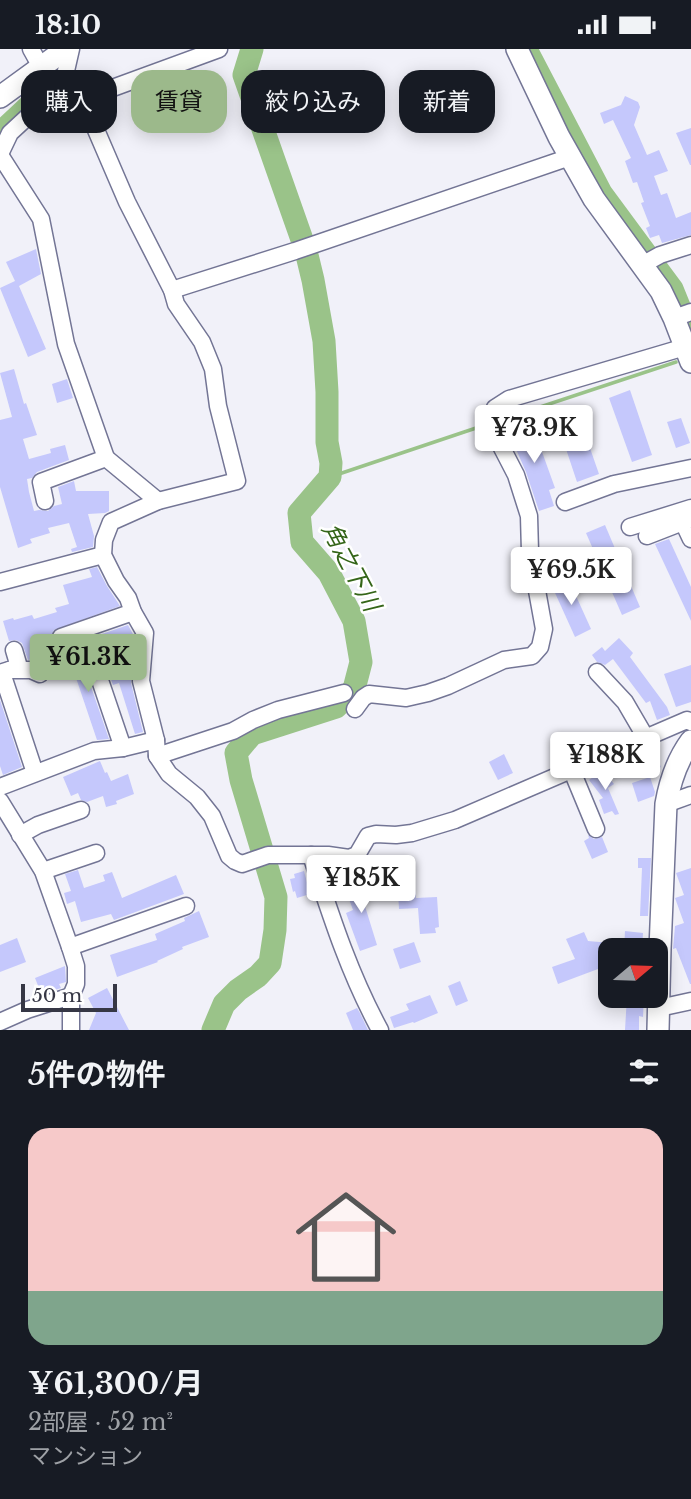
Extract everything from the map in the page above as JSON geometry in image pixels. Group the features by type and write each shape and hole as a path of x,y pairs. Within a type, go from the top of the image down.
{"street":[{"path":"0,97 38,56 68,49 65,70"},
{"path":"117,86 219,49"},
{"path":"355,709 369,694 406,698 428,693 505,660 531,656 540,647 544,629 530,552 529,516 516,475 500,446 494,422 495,408 509,399 688,354 682,315 661,291 650,261 594,199 570,157 517,49"},
{"path":"21,122 10,133 0,155 41,219 66,344 106,458 158,501"},
{"path":"97,133 127,202 172,290 176,304 202,342 213,369 218,406 237,481 158,501 111,522 104,540 103,555 145,633 141,681 156,748 169,774 197,797 212,816 229,856 242,864 262,857 328,855 349,858 357,855 368,836 412,833 455,820 687,720 691,722"},
{"path":"172,290 570,157"},
{"path":"650,261 691,245"},
{"path":"45,501 41,482 106,458"},
{"path":"565,502 614,484 691,468"},
{"path":"630,527 688,516"},
{"path":"647,536 688,516"},
{"path":"688,516 691,539"},
{"path":"0,582 103,555"},
{"path":"61,637 133,612"},
{"path":"83,630 123,748"},
{"path":"4,672 19,667 14,650"},
{"path":"4,672 31,670 40,674"},
{"path":"4,672 35,773"},
{"path":"597,672 625,702 646,738"},
{"path":"0,787 94,751 156,748 233,731 278,710 344,693"},
{"path":"661,938 666,804 677,763 691,741"},
{"path":"572,771 596,828"},
{"path":"666,804 691,795"},
{"path":"0,801 43,871 76,966 76,984 71,996 71,1030"},
{"path":"20,835 38,825 81,810"},
{"path":"43,871 96,853"},
{"path":"311,855 346,960 362,998 380,1030"},
{"path":"70,947 186,906"},
{"path":"0,1022 71,996"},
{"path":"668,1006 691,1001"},
{"path":"658,1030 659,1008"}],"building":[{"path":"625,96 638,102 640,107 634,125 647,155 659,150 668,171 654,176 661,195 667,193 676,218 691,212 691,235 662,243 659,235 650,238 646,228 650,226 641,203 644,202 625,161 631,158 613,120 604,124 600,113 621,105"},
{"path":"691,128 691,165 690,165 676,133"},
{"path":"36,249 41,274 19,286 46,349 28,357 0,288 15,281 6,262"},
{"path":"14,369 37,435 23,439 29,459 51,453 50,449 65,445 69,460 37,472 27,479 34,511 48,511 62,504 58,487 74,481 76,491 109,491 109,511 88,514 94,536 93,547 72,552 71,549 77,547 69,523 48,528 50,533 30,539 32,543 18,548 0,487 0,420 12,417 0,373"},
{"path":"67,379 73,398 57,403 52,384"},
{"path":"630,390 652,455 632,462 609,398"},
{"path":"576,408 599,474 577,482 555,416"},
{"path":"681,418 690,443 676,448 667,422"},
{"path":"532,424 555,488 549,490 554,506 539,511 509,433"},
{"path":"605,525 640,607 622,615 586,533"},
{"path":"669,539 691,587 691,621 655,544"},
{"path":"97,567 120,606 54,630 51,637 43,640 49,662 43,664 33,659 28,660 22,643 9,641 3,621 32,615 34,619 57,612 55,608 69,604 63,585 92,577 89,569"},
{"path":"567,576 591,629 575,637 551,584"},
{"path":"128,625 134,636 131,683 143,732 135,734 119,683 113,685 96,636"},
{"path":"619,638 633,653 630,657 670,715 657,720 650,701 646,703 613,659 605,665 597,662 592,655 602,647 605,651"},
{"path":"76,643 109,739 97,740 67,646"},
{"path":"691,665 691,702 676,707 664,674"},
{"path":"0,700 22,767 3,775 0,766"},
{"path":"652,746 661,767 641,776 632,755"},
{"path":"504,754 513,773 498,780 489,762"},
{"path":"100,761 111,781 128,774 134,794 106,807 103,796 87,802 81,800 78,793 71,796 63,777"},
{"path":"603,770 614,784 608,788 619,814 615,815 612,811 604,814 599,800 603,798 589,780"},
{"path":"650,777 654,796 638,802 632,783"},
{"path":"588,835 594,839 602,837 608,852 592,859 584,841 589,838"},
{"path":"638,858 651,858 648,916 640,916 642,868 638,868"},
{"path":"691,868 690,984 676,948 673,949 675,926 684,923 675,898 684,895 676,873"},
{"path":"78,870 84,888 105,881 103,875 112,872 122,898 176,875 184,894 114,920 111,914 81,922 75,901 67,904 64,893 71,891 65,874"},
{"path":"304,871 310,894 297,898 290,879 295,878 294,874"},
{"path":"364,881 367,890 372,888 376,899 364,903 377,945 360,951 346,913 353,910 345,888"},
{"path":"415,890 416,898 437,897 439,927 435,928 436,933 420,934 418,908 399,909 398,891"},
{"path":"199,911 209,937 182,947 183,949 158,962 117,977 110,955 157,940 155,934 185,921 184,918"},
{"path":"625,931 643,933 643,938 625,938"},
{"path":"584,932 588,941 598,942 598,969 558,984 552,967 575,959 566,939"},
{"path":"17,938 26,962 0,972 0,945"},
{"path":"414,942 421,962 400,969 393,949"},
{"path":"65,966 66,982 59,984 61,988 46,993 43,986 39,988 35,978"},
{"path":"460,981 468,1001 456,1006 448,986"},
{"path":"107,988 129,1030 89,1030 96,1013 88,998"},
{"path":"430,995 438,1013 394,1028 390,1017 409,1010 406,1004"},
{"path":"357,1008 368,1030 353,1030 346,1013"},
{"path":"626,1008 643,1008 643,1017 639,1016 639,1030 625,1030"}],"waterway":[{"name":"角之下川","path":"213,1030 224,1004 270,963 275,930 276,897 241,780 236,753 252,734 336,707 354,689 361,662 354,621 329,573 302,542 299,513 330,477 324,341 306,251 244,75 252,49"},
{"path":"531,49 605,191 676,287 691,324"},
{"path":"0,127 21,107"},
{"path":"498,421 676,362"},
{"path":"330,477 488,424"}]}
